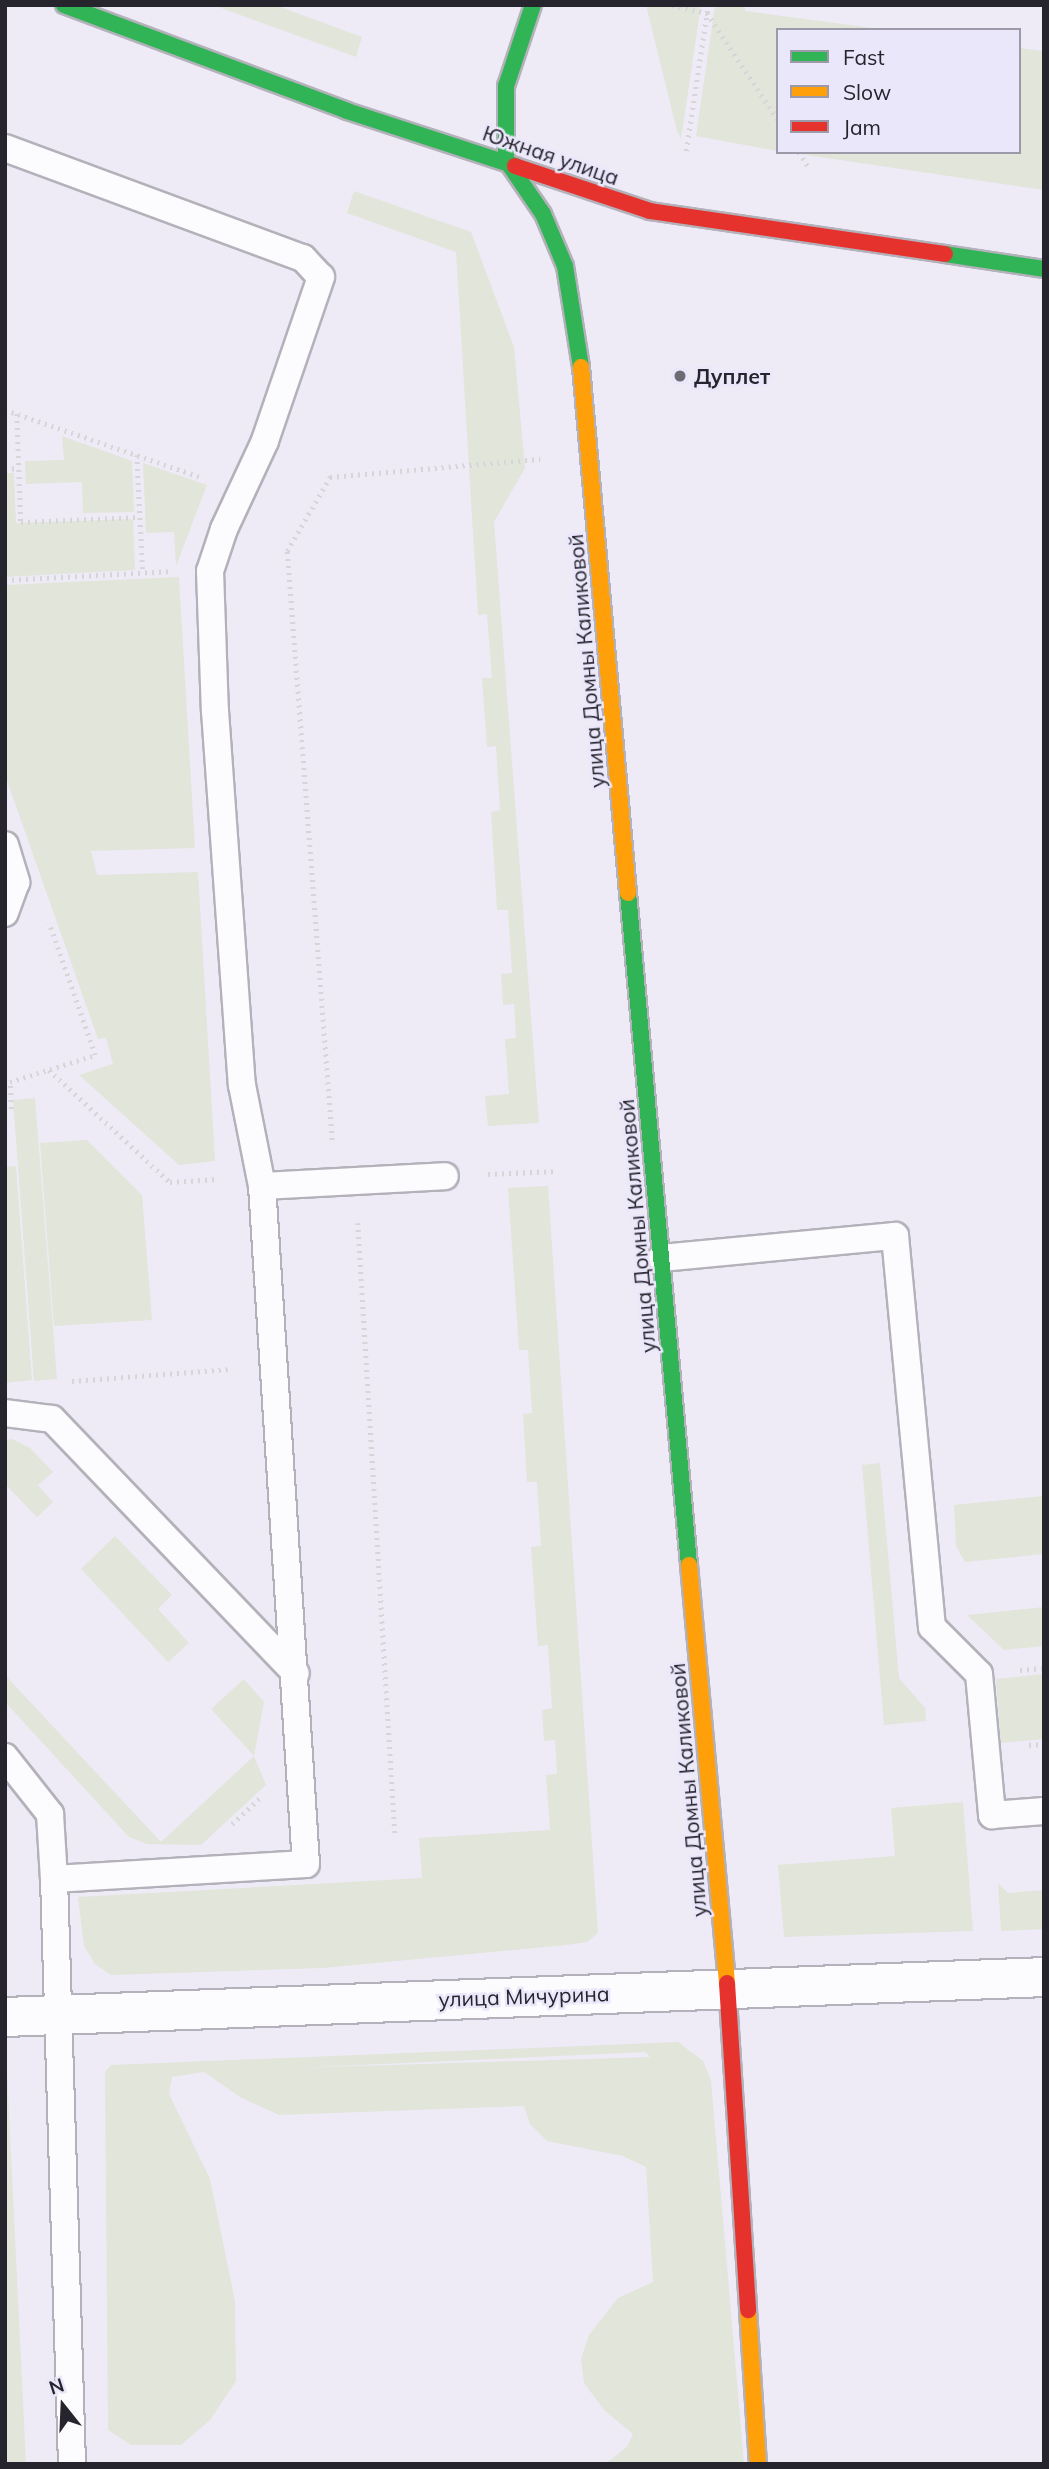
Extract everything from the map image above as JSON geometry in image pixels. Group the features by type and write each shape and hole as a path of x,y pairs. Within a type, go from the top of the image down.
{"street":[{"name":"Южная улица","path":"64,5 347,111 506,160 650,211 1044,269"},
{"path":"506,160 506,86 533,5"},
{"name":"улица Домны Каликовой","path":"506,160 543,214 565,266 579,348 727,1988 758,2464"},
{"name":"улица Мичурина","path":"5,2017 1044,1977"}],"lane":[{"path":"5,148 303,258 321,277 265,442 241,491 210,571 215,711 242,1086 261,1181 296,1673 306,1864 54,1879"},
{"path":"5,845 16,882 5,913"},
{"path":"261,1181 345,1182 445,1176"},
{"path":"661,1258 895,1236 932,1627 979,1674 992,1815 1044,1811"},
{"path":"5,1413 52,1419 296,1673"},
{"path":"5,1757 50,1814 60,2015 72,2464"}],"path":[{"path":"672,5 707,13 776,117"},
{"path":"686,151 708,5"},
{"path":"800,154 809,168"},
{"path":"5,410 241,491"},
{"path":"17,414 21,522 140,517"},
{"path":"137,455 143,573"},
{"path":"395,1833 345,1182 287,551 330,477 542,459"},
{"path":"5,469 19,468"},
{"path":"5,580 179,571"},
{"path":"5,1110 11,1110 10,1082 95,1055 46,913"},
{"path":"48,1070 170,1182 261,1181"},
{"path":"445,1176 557,1171"},
{"path":"59,1382 274,1366"},
{"path":"180,1872 269,1790"}],"shaded area":[{"path":"213,5 275,5 362,37 356,57"},
{"path":"646,5 701,5 681,139 677,131"},
{"path":"715,5 745,5 745,11 872,28 776,28 776,151 696,136"},
{"path":"1021,48 1044,51 1044,190 800,154 1021,154"},
{"path":"354,191 471,232 514,347 525,468 494,522 539,1123 488,1126 485,1096 509,1094 505,1039 516,1038 514,1004 503,1005 501,974 512,973 508,910 497,910 491,812 500,810 496,746 487,747 482,678 492,678 487,614 478,615 456,252 347,213"},
{"path":"62,436 132,461 134,512 83,513 82,482 26,484 25,461 64,460"},
{"path":"143,463 207,485 176,566 174,532 146,533"},
{"path":"5,473 14,473 16,523 133,519 135,570 5,577"},
{"path":"179,577 195,848 91,851 97,875 198,872 215,1161 179,1165 79,1075 113,1064 106,1038 98,1039 5,775 5,585"},
{"path":"35,1098 57,1379 34,1381 13,1100"},
{"path":"87,1140 142,1195 152,1320 54,1326 40,1143"},
{"path":"16,1166 32,1380 5,1383 5,1167"},
{"path":"548,1186 598,1933 587,1942 567,1945 323,1968 111,1975 95,1964 84,1946 78,1897 422,1878 419,1838 550,1830 546,1775 557,1774 555,1740 544,1741 542,1710 552,1708 548,1645 538,1646 531,1547 541,1546 537,1482 527,1482 523,1414 532,1413 528,1350 519,1350 508,1188"},
{"path":"12,1439 30,1448 53,1472 38,1485 53,1502 37,1517 5,1484 5,1440"},
{"path":"880,1463 899,1678 925,1708 926,1721 884,1725 862,1465"},
{"path":"1044,1496 1044,1554 965,1562 956,1546 954,1505"},
{"path":"115,1536 172,1595 158,1609 189,1643 168,1662 81,1569"},
{"path":"1044,1607 1044,1646 1004,1650 967,1615"},
{"path":"1044,1674 1044,1739 1001,1743 996,1679"},
{"path":"5,1675 161,1842 254,1756 266,1785 201,1845 147,1844 129,1837 5,1702"},
{"path":"244,1679 264,1702 254,1756 211,1709"},
{"path":"963,1802 973,1931 784,1937 778,1865 895,1856 891,1808"},
{"path":"998,1883 1008,1893 1044,1890 1044,1929 1001,1931"},
{"path":"678,2042 703,2061 711,2080 744,2464 605,2464 627,2447 633,2434 604,2410 584,2383 581,2359 589,2335 618,2298 653,2282 646,2167 623,2156 547,2141 530,2124 524,2106 279,2115 240,2097 204,2072 172,2077 169,2094 210,2179 235,2301 236,2381 210,2420 181,2445 131,2445 108,2430 105,2072 111,2065","holes":["646,2052 650,2057 293,2068"]},
{"path":"5,2069 7,2071 26,2464 5,2464"}],"traffic: fast":[{"path":"64,5 347,111 515,166"},
{"path":"533,5 506,86 506,160 543,214 565,266 581,367"},
{"path":"945,254 1044,269"},
{"path":"628,893 689,1565"}],"traffic: slow":[{"path":"581,367 628,893"},
{"path":"689,1565 727,1983"},
{"path":"748,2310 758,2464"}],"traffic: jam":[{"path":"515,166 650,211 945,254"},
{"path":"727,1983 748,2310"}],"place":[{"name":"Дуплет","path":"680,376"}]}
